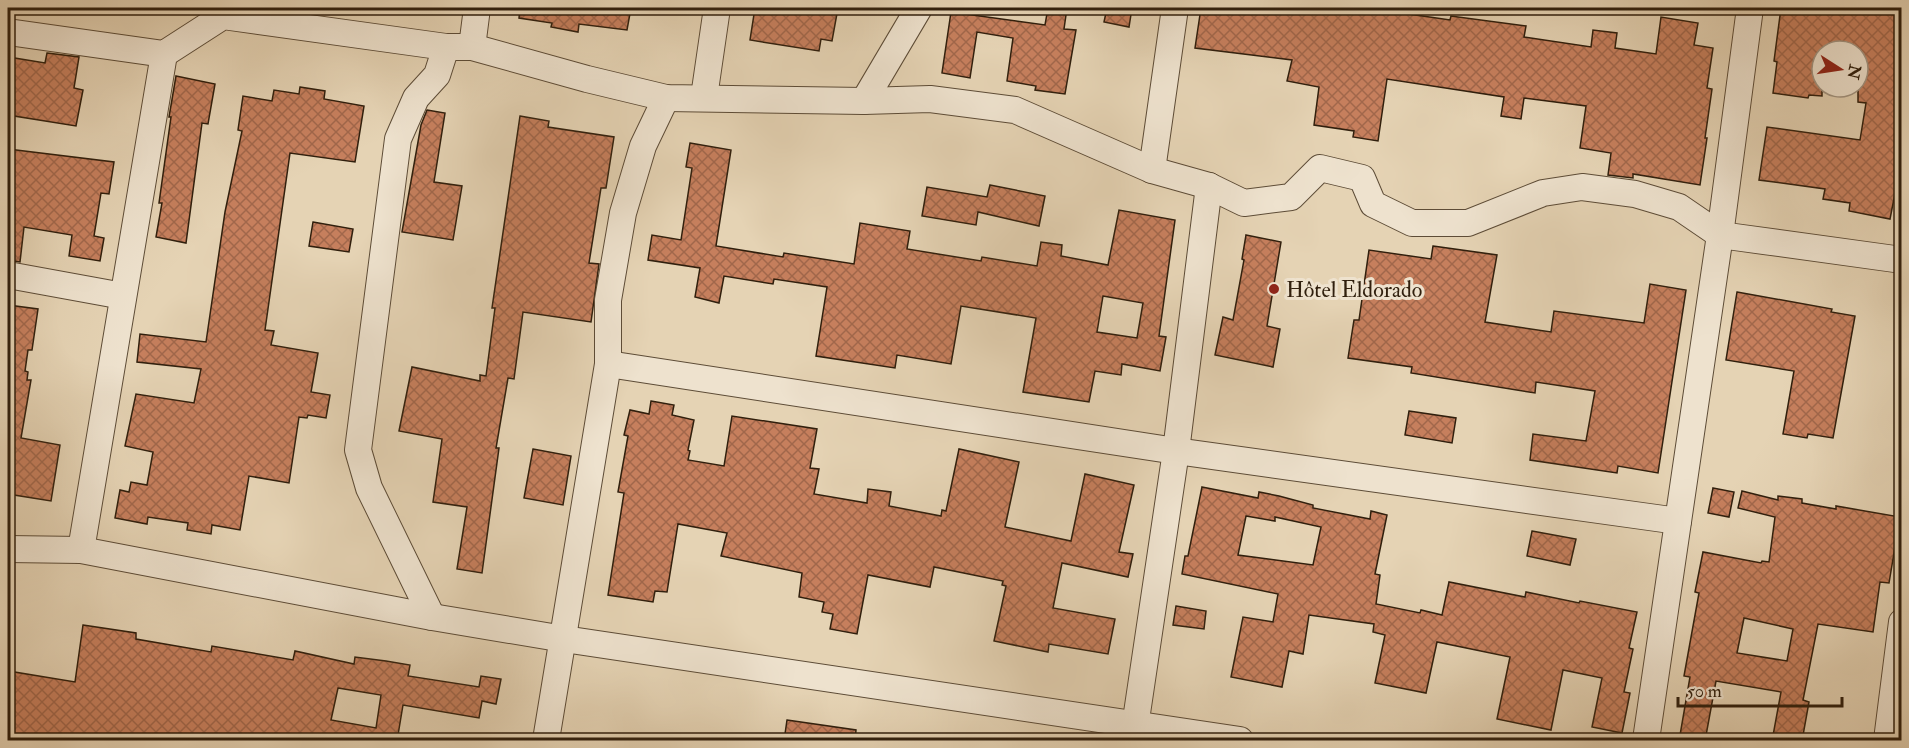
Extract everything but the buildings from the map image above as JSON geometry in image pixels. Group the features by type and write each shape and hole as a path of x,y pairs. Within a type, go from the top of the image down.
{"street":[{"path":"472,46 477,8"},
{"path":"704,97 717,8"},
{"path":"864,101 920,8"},
{"path":"1152,170 1175,8"},
{"path":"1646,741 1720,236 1750,8"},
{"path":"8,32 164,54 223,12 446,47 472,46 586,79 666,98 864,101 930,99 1015,110 1152,170 1209,186 1244,203 1291,197 1320,168 1362,178 1373,204 1412,223 1468,223 1543,193 1582,187 1635,195 1679,207 1720,236 1902,260"},
{"path":"432,617 369,488 358,450 398,139 416,98 438,75 446,47"},
{"path":"81,550 164,54"},
{"path":"546,741 608,364 608,300 623,213 643,146 666,98"},
{"path":"1134,733 1176,451 1209,186"},
{"path":"8,275 123,296"},
{"path":"608,364 1176,451 1678,521"},
{"path":"8,549 81,550 432,617 1134,733 1240,741"},
{"path":"1887,741 1902,622"}],"place":[{"name":"Hôtel Eldorado","path":"1274,289"}]}
